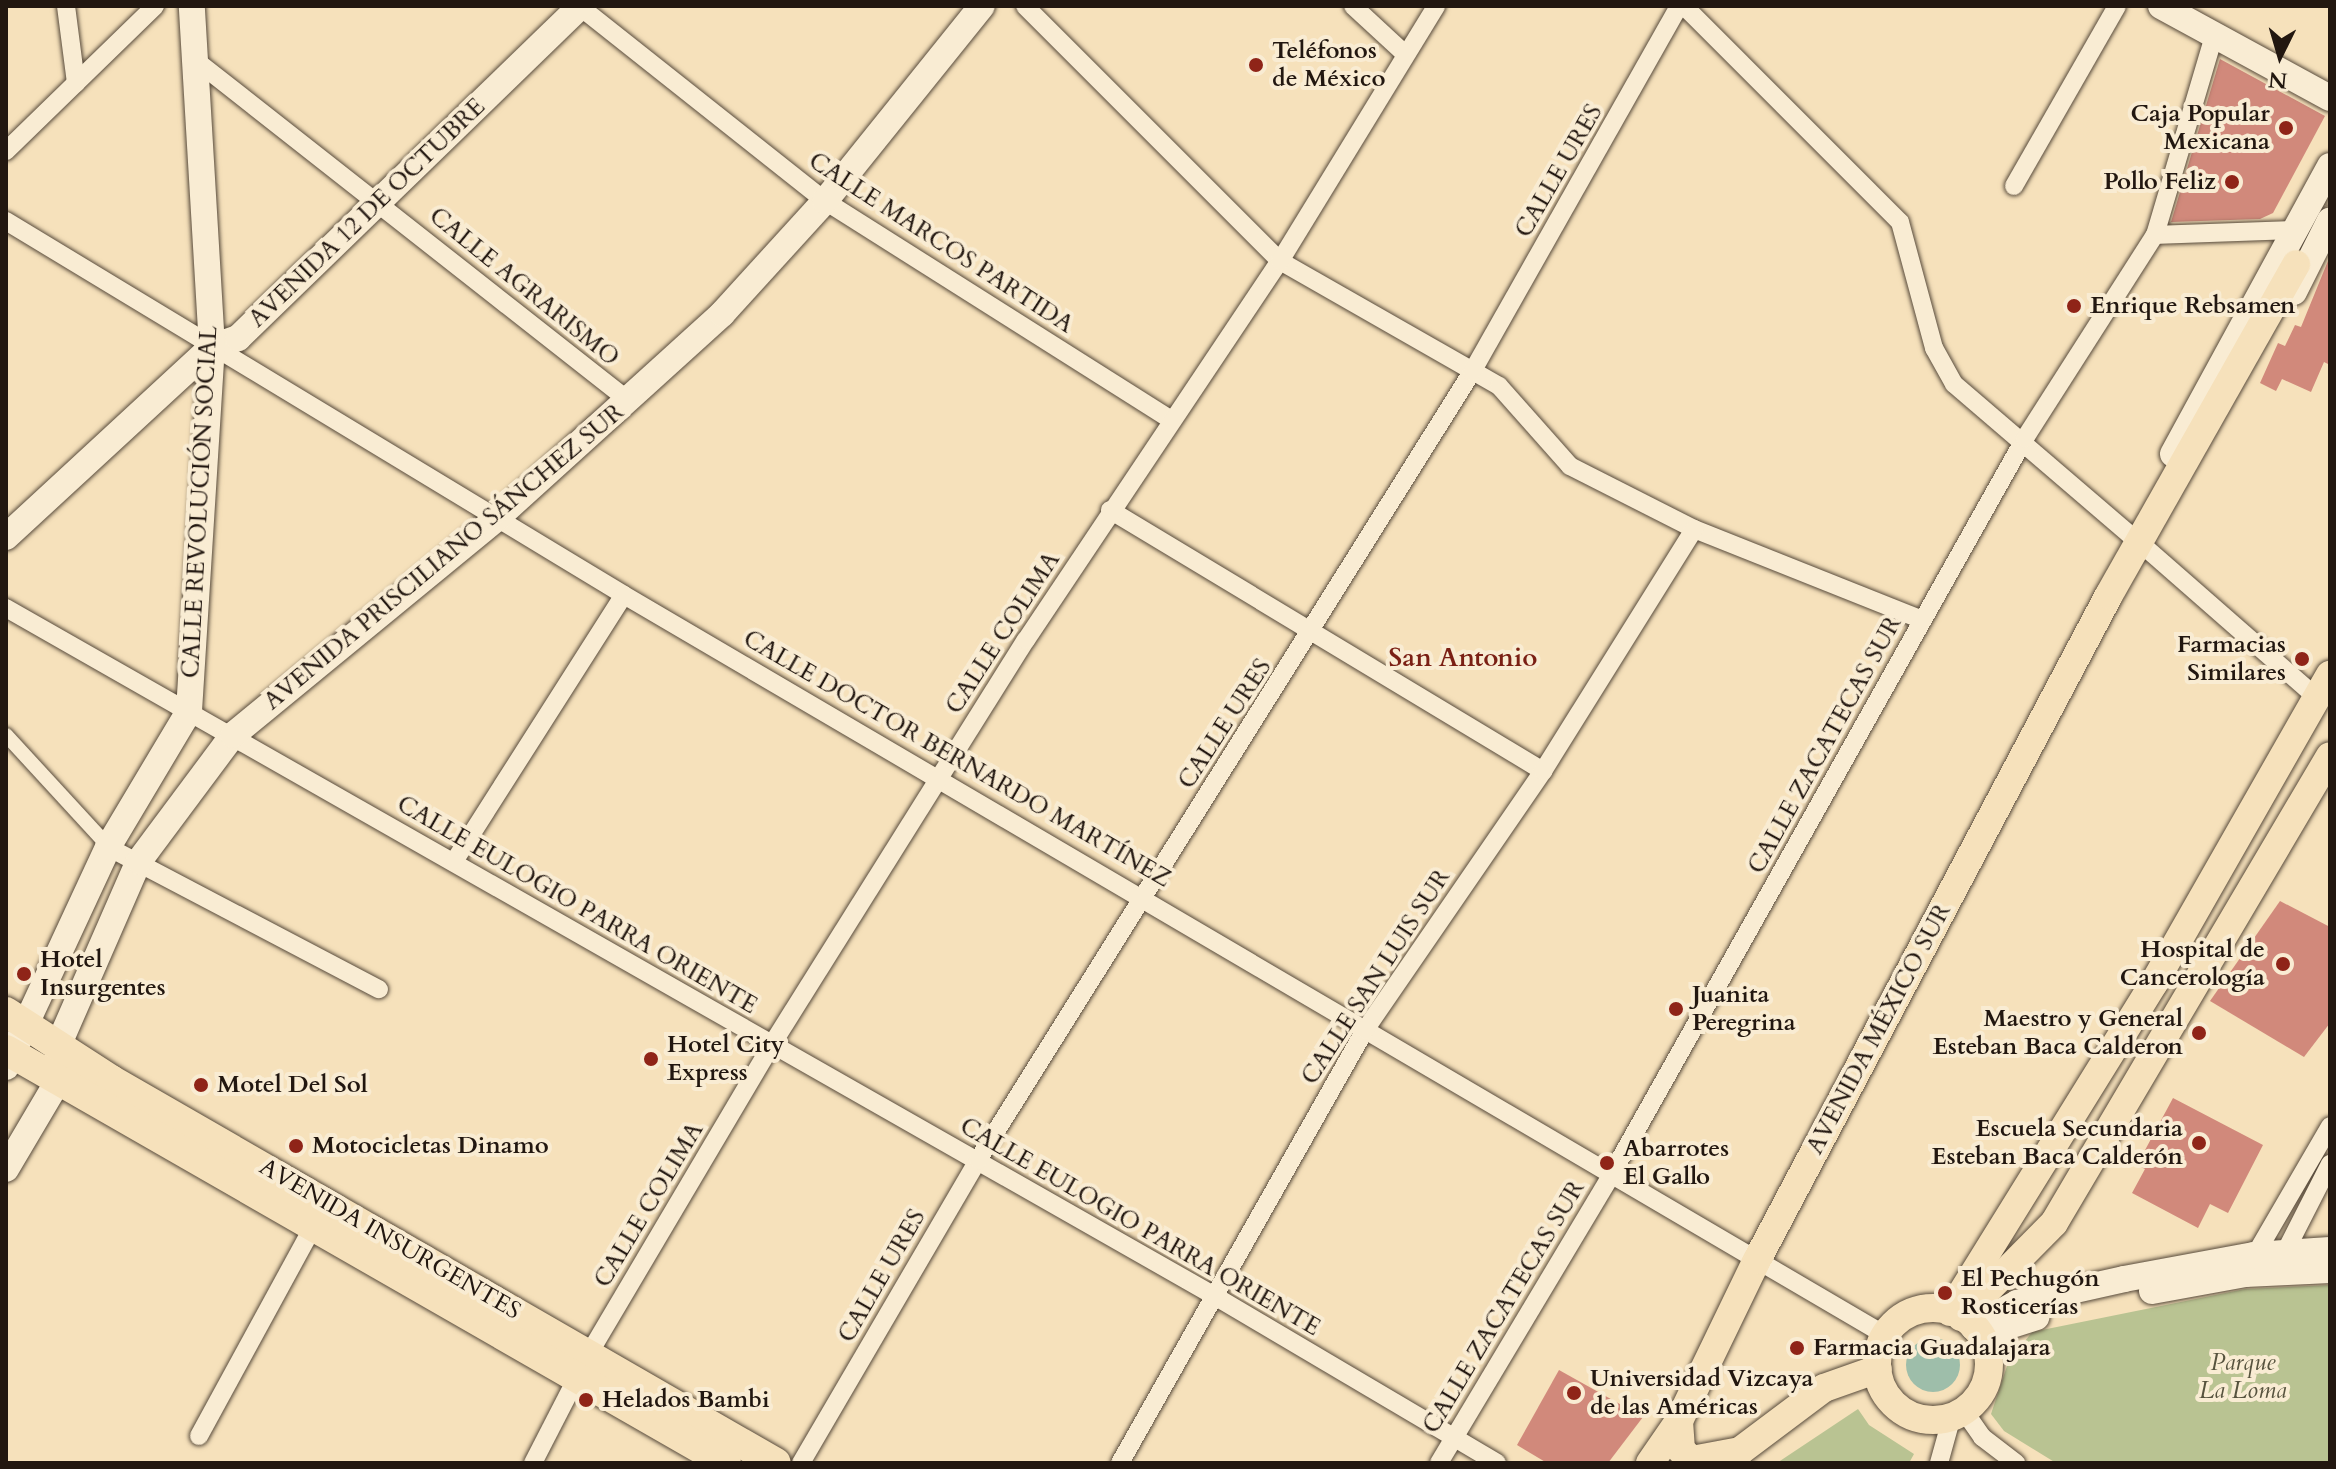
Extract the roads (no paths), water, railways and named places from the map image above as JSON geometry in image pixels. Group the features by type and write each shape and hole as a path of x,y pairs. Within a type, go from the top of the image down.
{"highway":[{"name":"AVENIDA INSURGENTES","path":"18,1020 583,1365 726,1463"},
{"name":"AVENIDA INSURGENTES","path":"8,1057 58,1081 313,1227 776,1463"}],"main road":[{"name":"CALLE REVOLUCIÓN SOCIAL","path":"189,711 212,347 199,63 192,6"},
{"name":"AVENIDA 12 DE OCTUBRE","path":"6,537 212,347 238,338 579,6"},
{"name":"AVENIDA PRISCILIANO SÁNCHEZ SUR","path":"58,1081 58,1046 139,861 233,735 497,518 722,314 825,201 982,6"},
{"path":"2161,6 2330,98"},
{"name":"AVENIDA MÉXICO SUR","path":"2139,542 2292,230 2330,166"},
{"name":"AVENIDA MÉXICO SUR","path":"1650,1463 1679,1421 1757,1260 2109,595 2330,220"},
{"path":"2109,595 2296,264"},
{"path":"2324,687 1967,1326 1984,1387 1958,1413 1920,1419 1902,1411 1888,1398 1878,1369 1885,1335 1919,1310 1967,1326 2018,1321 2330,1250"},
{"path":"8,1057 18,1020 108,847 189,711"},
{"path":"1967,1326 2054,1223 2330,756"},
{"path":"2208,890 2242,905"},
{"path":"6,1169 58,1081"},
{"path":"2265,1263 2330,1270"},
{"path":"1679,1421 1681,1450 1692,1460 1732,1457 1824,1388 1878,1369"}],"street":[{"path":"66,6 76,83"},
{"path":"6,151 155,6"},
{"name":"CALLE MARCOS PARTIDA","path":"579,6 825,201 1171,420"},
{"path":"1025,6 1280,261 1499,386 1570,466 1694,529 1923,620"},
{"path":"1353,6 1405,54"},
{"name":"CALLE COLIMA","path":"533,1463 583,1365 771,1046 1110,510 1280,261 1436,6"},
{"path":"1682,6 1900,222 1934,348 1954,384 2025,438 2139,542 2324,687"},
{"name":"CALLE URES","path":"801,1463 978,1160 1143,894 1312,634 1472,372 1682,6"},
{"path":"2014,186 2117,6"},
{"name":"CALLE ZACATECAS SUR","path":"1439,1463 1610,1177 2025,438 2155,235 2214,36"},
{"name":"CALLE AGRARISMO","path":"199,63 629,401"},
{"name":"CALLE DOCTOR BERNARDO MARTÍNEZ","path":"6,221 624,595 1143,894 1610,1177 1885,1335"},
{"path":"2155,235 2292,230"},
{"path":"1110,510 1543,771"},
{"name":"CALLE SAN LUIS SUR","path":"1120,1463 1365,1030 1543,771 1694,529"},
{"path":"455,860 624,595"},
{"name":"CALLE EULOGIO PARRA ORIENTE","path":"6,608 455,860 771,1046 1213,1295 1497,1463"},
{"path":"6,735 108,847 379,989"},
{"path":"2265,1263 2330,1126"},
{"path":"2265,1263 2330,1164"},
{"path":"199,1436 313,1227"},
{"path":"1939,1463 1958,1413 1982,1437 2016,1463"}],"tunnel":[{"path":"2307,243 2330,197"}],"place":[{"name":"Teléfonos de México","path":"1256,65"},
{"name":"Caja Popular Mexicana","path":"2286,128"},
{"name":"Pollo Feliz","path":"2232,182"},
{"name":"Enrique Rebsamen","path":"2074,306"},
{"name":"Farmacias Similares","path":"2302,659"},
{"name":"Hospital de Cancerología","path":"2283,964"},
{"name":"Hotel Insurgentes","path":"24,974"},
{"name":"Juanita Peregrina","path":"1676,1009"},
{"name":"Maestro y General Esteban Baca Calderon","path":"2199,1033"},
{"name":"Hotel City Express","path":"651,1059"},
{"name":"Motel Del Sol","path":"201,1085"},
{"name":"Escuela Secundaria Esteban Baca Calderón","path":"2199,1143"},
{"name":"Motocicletas Dinamo","path":"296,1146"},
{"name":"Abarrotes El Gallo","path":"1607,1163"},
{"name":"El Pechugón Rosticerías","path":"1945,1293"},
{"name":"Farmacia Guadalajara","path":"1797,1348"},
{"name":"Universidad Vizcaya de las Américas","path":"1574,1393"},
{"name":"Helados Bambi","path":"586,1400"}],"district":[{"name":"San Antonio","path":"1463,658"}],"park label":[{"name":"Parque La Loma","path":"2243,1377"}]}
